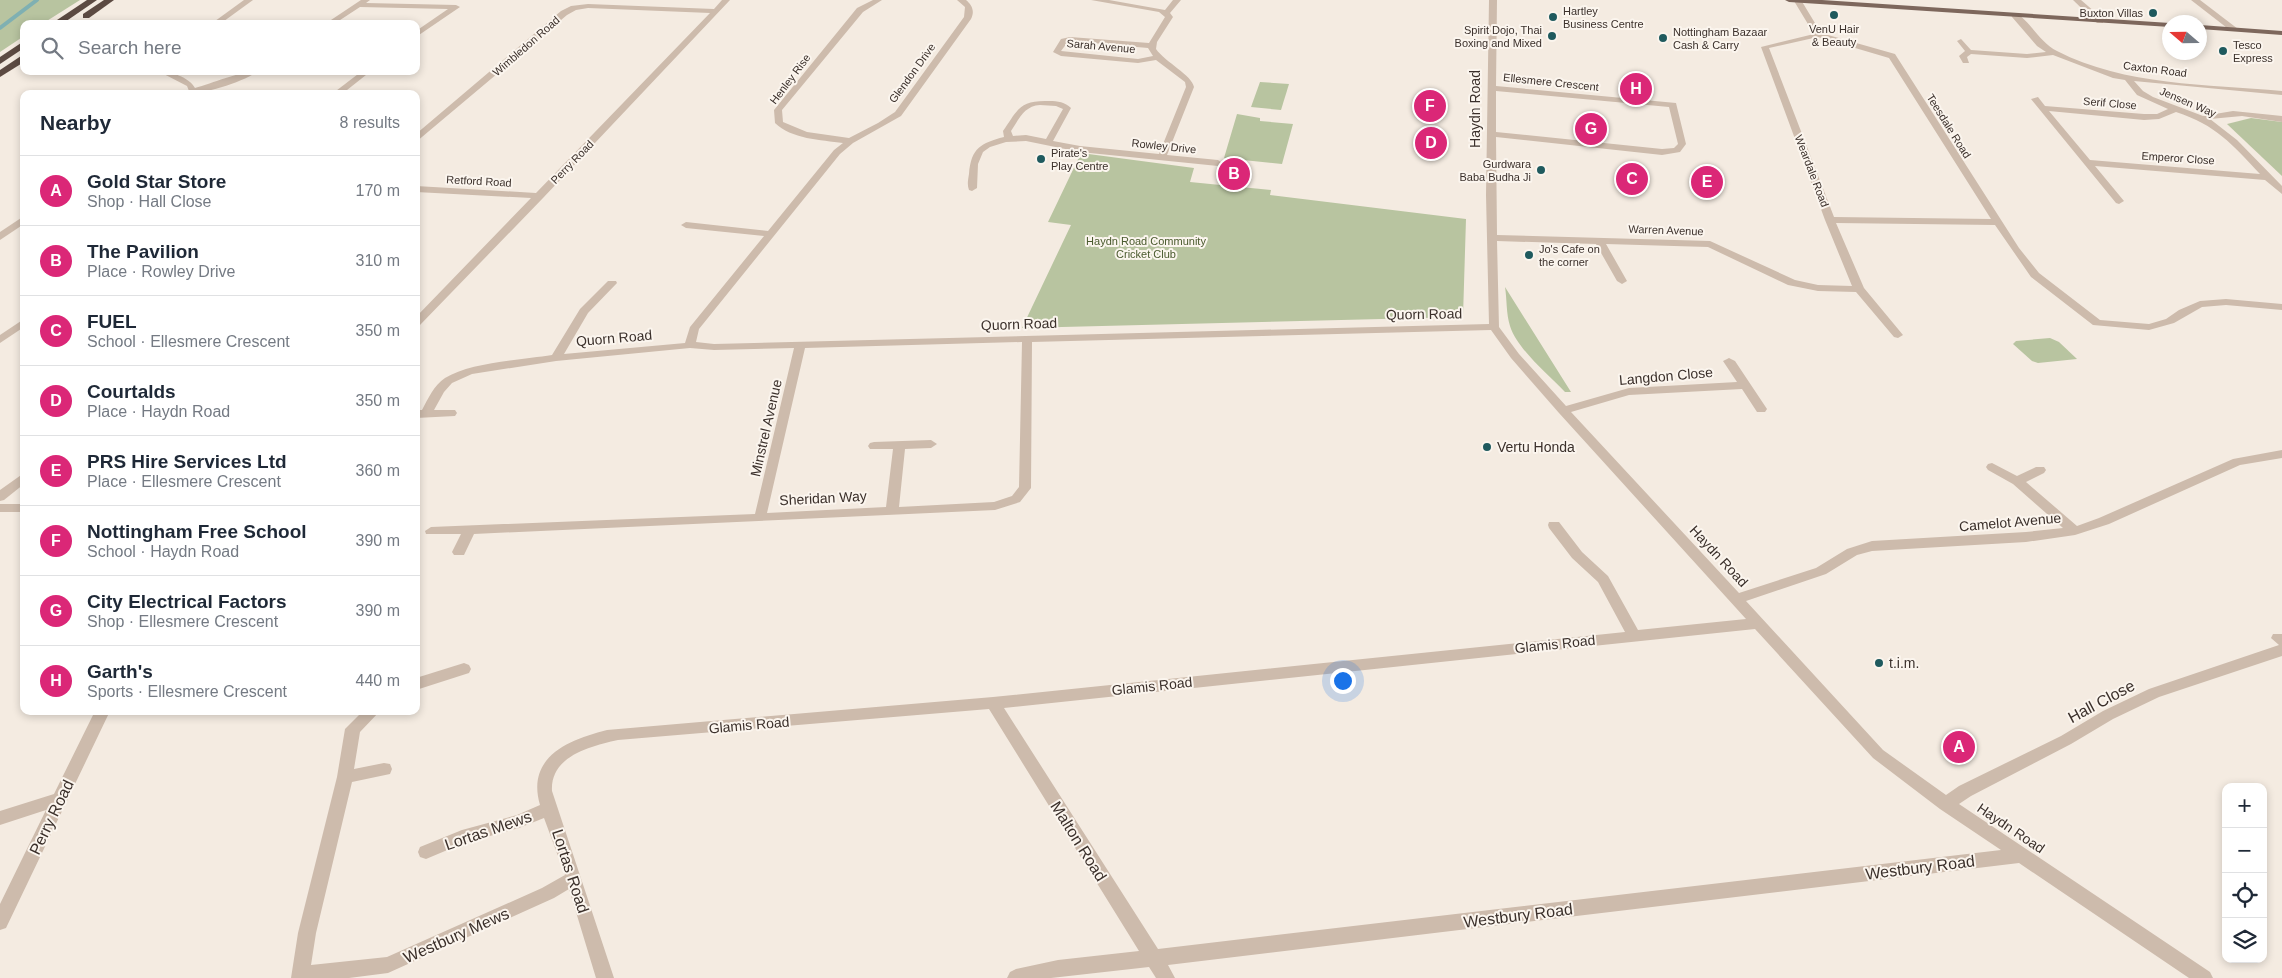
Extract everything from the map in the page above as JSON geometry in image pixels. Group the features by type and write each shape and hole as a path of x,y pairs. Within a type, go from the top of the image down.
{"highway":[{"path":"61,20 93,0"},
{"path":"79,20 110,0"},
{"path":"0,61 20,47"},
{"path":"0,74 20,60"}],"main road":[{"path":"1789,0 2162,25"},
{"path":"2207,27 2282,32"}],"street":[{"path":"221,20 249,0"},
{"name":"Perry Road","path":"420,319 726,0"},
{"name":"Henley Rise","path":"850,141 813,136 789,130 780,123 777,116 778,110 860,10 878,0"},
{"name":"Glendon Drive","path":"690,345 694,329 836,152 850,141 882,126 898,114 968,18 970,12 968,6 961,0"},
{"path":"1095,0 1167,12 1174,8 1177,0"},
{"name":"Haydn Road","path":"1493,0 1491,195 1494,327 1515,356 1562,410 1866,742 1902,772 1946,804 2204,978"},
{"path":"2077,0 2100,21"},
{"path":"2194,0 2234,29"},
{"path":"1798,1 1818,35"},
{"path":"335,20 363,2 456,7 420,32"},
{"name":"Wimbledon Road","path":"420,136 564,12 588,6 716,11"},
{"path":"1162,157 1190,87 1189,81 1157,58 1152,46 1169,17 1167,12"},
{"name":"Caxton Road","path":"2016,15 2040,44 2054,53 2128,78 2282,93"},
{"name":"Weardale Road","path":"1818,35 1766,47 1830,220 1859,288 1898,335"},
{"name":"Teesdale Road","path":"1818,35 1892,56 1996,222 2035,275 2097,323 2149,327 2170,321 2200,304 2226,302 2282,307"},
{"name":"Sarah Avenue","path":"1152,46 1070,40 1064,41 1057,52 1060,54 1138,61 1157,58"},
{"path":"1961,41 1968,52"},
{"path":"1966,61 1963,56 1968,52 2027,56 2054,53"},
{"path":"170,75 190,85 191,90"},
{"path":"199,90 246,75"},
{"path":"341,90 362,75"},
{"name":"Jensen Way","path":"2128,78 2130,84 2136,90 2219,127 2282,191"},
{"name":"Ellesmere Crescent","path":"1492,88 1673,105 1682,144 1677,150 1662,152 1492,134"},
{"path":"2035,99 2119,201"},
{"path":"1009,138 1008,131 1026,104 1034,101 1062,104 1067,108 1048,143"},
{"name":"Serif Close","path":"2042,108 2144,117 2159,116 2175,109"},
{"path":"2202,118 2235,112 2282,119"},
{"name":"Rowley Drive","path":"972,188 974,164 979,151 987,144 1009,138 1026,138 1080,148 1218,162"},
{"name":"Emperor Close","path":"2089,163 2266,176"},
{"name":"Retford Road","path":"420,189 540,196"},
{"path":"1830,220 1996,222"},
{"path":"0,237 20,222"},
{"path":"686,225 770,234"},
{"name":"Warren Avenue","path":"1493,238 1710,244 1792,283 1818,288 1859,288"},
{"path":"1598,240 1622,280"},
{"path":"551,359 584,311 612,283"},
{"path":"0,340 20,325"},
{"name":"Quorn Road","path":"421,414 439,390 456,375 469,370 551,359 682,348 690,345 714,347 1494,327"},
{"name":"Sheridan Way","path":"431,531 760,518 995,506 1016,499 1025,488 1027,339"},
{"name":"Minstrel Avenue","path":"760,518 800,345"},
{"name":"Langdon Close","path":"1729,361 1761,409"},
{"name":"Langdon Close","path":"1562,410 1629,392 1745,385"},
{"path":"421,414 451,413"},
{"path":"874,446 931,444"},
{"path":"892,511 899,445"},
{"name":"Camelot Avenue","path":"1736,599 1789,583 1821,570 1852,552 1872,546 2026,537 2075,531 2104,521 2237,462 2282,454"},
{"path":"1992,467 2017,481 2075,531"},
{"path":"2017,481 2040,470"},
{"path":"0,497 20,480"},
{"path":"0,508 20,508"},
{"path":"1554,525 1577,555 1603,579 1634,636"},
{"path":"459,552 468,530"},
{"name":"Glamis Road","path":"553,765 560,757 579,744 618,734 993,703 1759,623"},
{"name":"Hall Close","path":"1946,804 1965,791 2066,740 2108,714 2154,693 2281,643"},
{"path":"420,683 464,669"},
{"name":"Malton Road","path":"993,703 1166,978"},
{"name":"Perry Road","path":"0,922 101,715"},
{"name":"Westbury Mews","path":"369,715 353,729 345,777 307,933 301,976 388,965 548,893 574,878"},
{"name":"Lortas Road","path":"553,765 544,784 544,793 574,878 605,978"},
{"path":"345,777 384,769"},
{"path":"0,818 58,800"},
{"name":"Lortas Mews","path":"426,852 462,837 519,821 550,808"},
{"name":"Westbury Road","path":"1016,978 1058,968 2021,855"}],"green space":[{"path":"0,0 80,0 48,20 20,20 20,39 0,52"},
{"path":"1260,82 1289,84 1281,110 1251,107"},
{"path":"1237,114 1260,118 1260,121 1293,124 1282,164 1224,158"},
{"path":"2251,118 2282,122 2282,176 2227,124"},
{"name":"Haydn Road Community Cricket Club","path":"1081,153 1194,168 1190,182 1271,190 1270,195 1466,219 1463,317 1022,328 1071,225 1048,222"},
{"path":"1505,287 1571,392 1565,392 1519,344 1510,326"},
{"path":"2050,338 2059,342 2077,359 2038,363 2032,361 2013,344 2016,341"}],"waterway":[{"path":"0,28 37,0"}],"place":[{"name":"Buxton Villas","path":"2153,13"},
{"name":"VenU Hair & Beauty","path":"1834,15"},
{"name":"Hartley Business Centre","path":"1553,17"},
{"name":"Spirit Dojo, Thai Boxing and Mixed","path":"1552,36"},
{"name":"Nottingham Bazaar Cash & Carry","path":"1663,38"},
{"name":"Tesco Express","path":"2223,51"},
{"name":"Garth's","path":"1636,89"},
{"name":"Nottingham Free School","path":"1430,106"},
{"name":"City Electrical Factors","path":"1591,129"},
{"name":"Courtalds","path":"1431,143"},
{"name":"Pirate's Play Centre","path":"1041,159"},
{"name":"Gurdwara Baba Budha Ji","path":"1541,170"},
{"name":"The Pavilion","path":"1234,174"},
{"name":"FUEL","path":"1632,179"},
{"name":"PRS Hire Services Ltd","path":"1707,182"},
{"name":"Jo's Cafe on the corner","path":"1529,255"},
{"name":"Vertu Honda","path":"1487,447"},
{"name":"t.i.m.","path":"1879,663"},
{"name":"Gold Star Store","path":"1959,747"}]}
